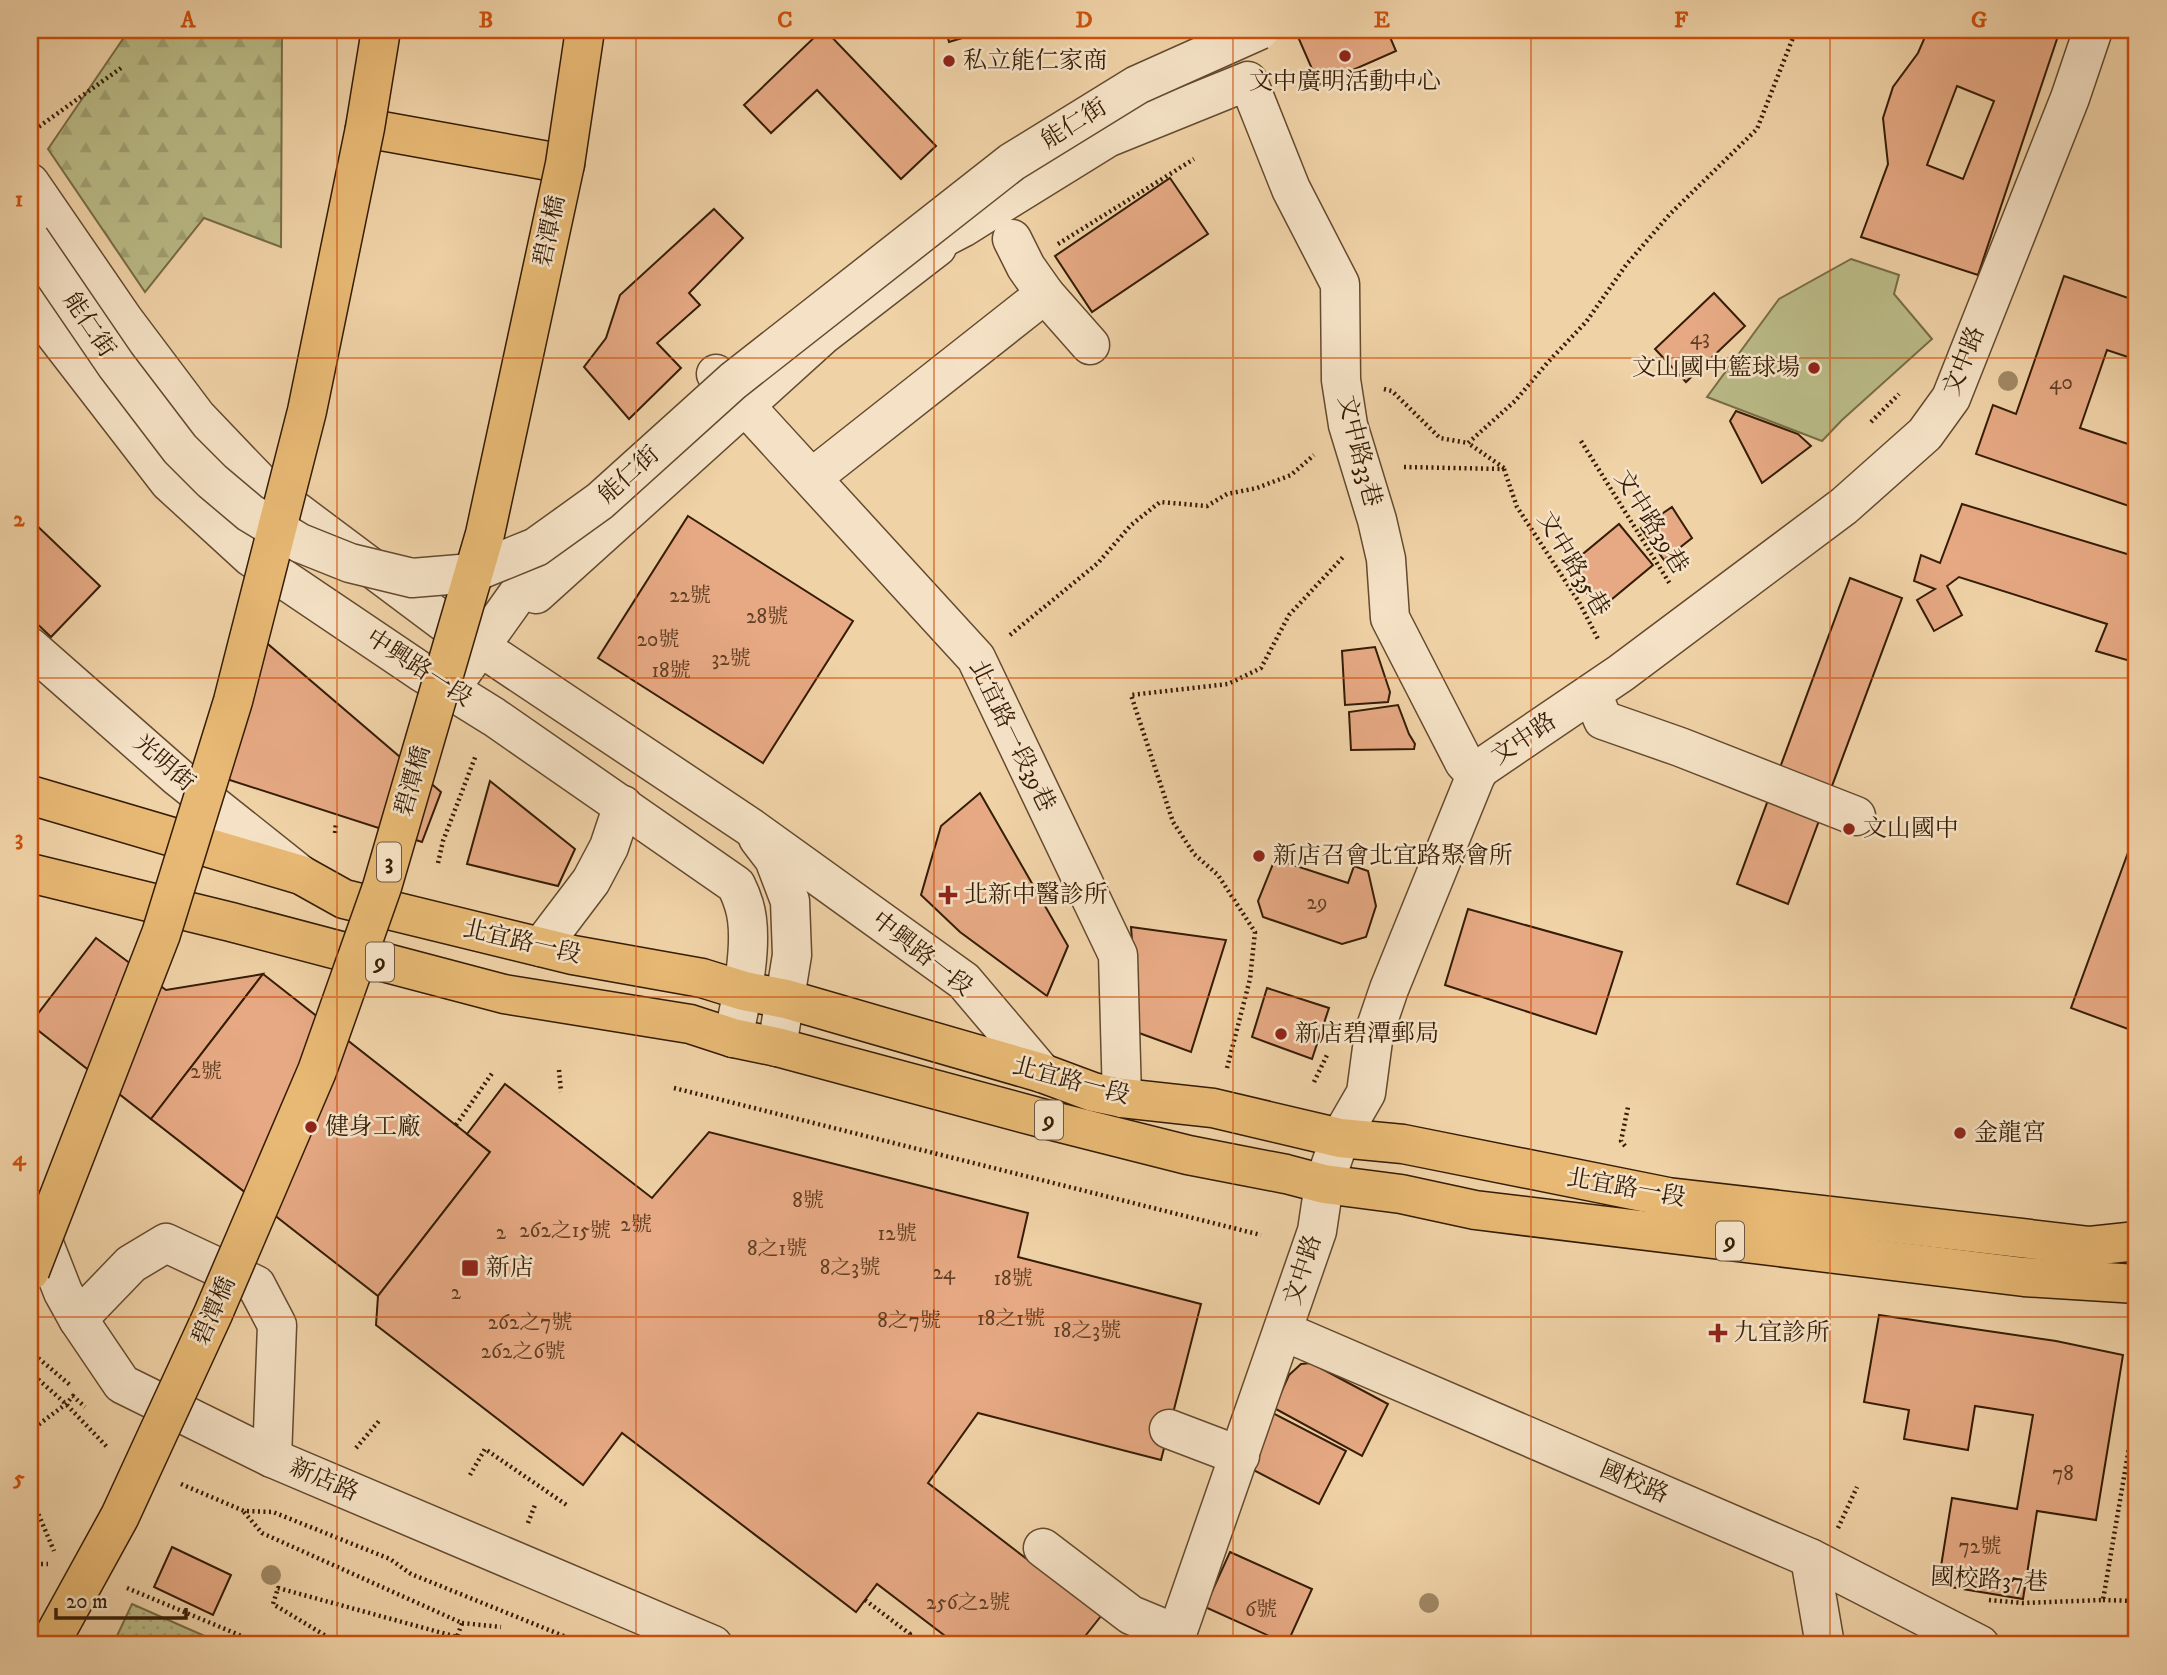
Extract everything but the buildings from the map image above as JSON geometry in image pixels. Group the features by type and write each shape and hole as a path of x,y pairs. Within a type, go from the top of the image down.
{"main road":[{"path":"30,1271 161,934 233,701 307,411 365,128 381,30"},
{"name":"碧潭橋","path":"49,1645 121,1516 213,1314 317,1071 382,887 485,534 565,164 585,30"},
{"path":"365,128 565,164"},
{"name":"北宜路一段","path":"30,795 301,875 344,899 573,956 702,978 744,991 786,999 1042,1073 1093,1092 1122,1098 1213,1108 1340,1139 1403,1144 1668,1197 2090,1246 2137,1241"},
{"name":"北宜路一段","path":"30,873 231,922 504,994 690,1024 733,1038 777,1047 1188,1155 1324,1184 1401,1194 1475,1210 2024,1278 2137,1284"}],"street":[{"name":"能仁街","path":"30,239 116,365 180,449 250,513 300,543 350,563 412,579 472,573 536,547 600,501 733,381 1012,162 1137,85 1260,30"},
{"name":"文中路","path":"1175,1639 1317,1231 1324,1184 1340,1139 1366,1093 1374,1033 1476,775 1481,768 1694,620 1844,506 1925,434 1951,398 1996,254 2070,98 2093,30"},
{"name":"文中路33巷","path":"962,228 1107,138 1248,80 1291,189 1340,284 1341,380 1348,425 1386,559 1390,618 1464,762 1476,775"},
{"name":"中興路一段","path":"30,183 124,320 197,417 265,488 487,637 964,981 1042,1073"},
{"path":"450,688 597,485 716,374 778,324 962,228"},
{"path":"487,637 583,554 823,335 962,228"},
{"path":"813,477 1028,267 1090,345"},
{"name":"中興路一段","path":"30,302 169,482 251,557 450,688 736,885 746,912 747,944 744,991 733,1038"},
{"name":"北宜路一段39巷","path":"716,374 976,658 1118,955 1122,1098"},
{"name":"光明街","path":"30,647 179,778 301,875"},
{"path":"1606,683 1603,720 1856,816"},
{"path":"541,947 591,881 609,847 623,805"},
{"name":"中興路一段","path":"750,827 775,859 790,901 792,955 777,1047"},
{"name":"新店路","path":"30,1208 63,1292 122,1384 272,1458 713,1645"},
{"path":"78,1319 131,1264 166,1243 256,1285 277,1325 272,1458"},
{"name":"國校路","path":"1283,1331 1810,1558 1980,1645"},
{"path":"1169,1429 1240,1456"},
{"path":"1043,1548 1131,1615 1175,1639"},
{"path":"1810,1558 1825,1645"}],"path":[{"path":"1468,443 1515,401 1586,322 1626,265 1670,215 1757,130 1796,30"},
{"path":"30,133 121,68"},
{"path":"1028,267 1194,159"},
{"path":"1340,349 1374,386 1392,391 1440,438 1468,443 1504,469"},
{"path":"1870,423 1908,385"},
{"path":"976,658 1025,624 1098,564 1131,525 1160,502 1207,506 1227,494 1257,488 1291,475 1348,425"},
{"name":"文中路39巷","path":"1581,441 1694,620"},
{"path":"1401,467 1504,469"},
{"name":"文中路35巷","path":"1504,469 1517,507 1542,542 1603,648 1606,683"},
{"path":"1213,1108 1230,1061 1250,979 1255,932 1218,875 1194,854 1173,822 1131,695 1228,684 1261,668 1289,615 1377,520"},
{"path":"335,822 335,833"},
{"path":"559,1070 561,1092"},
{"path":"456,1125 493,1072"},
{"path":"1314,1082 1320,1072"},
{"path":"674,1088 1261,1235"},
{"path":"2103,1600 2137,1401"},
{"path":"30,1431 66,1404"},
{"path":"356,1448 379,1422"},
{"path":"470,1475 485,1449 568,1506"},
{"path":"501,1627 462,1623 262,1533 244,1511 273,1512 284,1516 390,1559 411,1574 586,1645"},
{"path":"341,1645 273,1604 278,1588 457,1637 462,1623"},
{"path":"865,1600 910,1633 905,1645"},
{"name":"國校路37巷","path":"1982,1600 2022,1603 2137,1601"}],"green space":[{"path":"129,30 282,30 281,247 204,218 145,292 48,149"},
{"name":"文山國中籃球場","path":"1851,259 1899,275 1894,294 1932,339 1822,441 1707,397 1779,299"},
{"path":"132,1604 225,1645 127,1645 116,1638"}],"place":[{"name":"文中廣明活動中心","path":"1345,56"},
{"name":"私立能仁家商","path":"949,61"},
{"name":"文山國中籃球場","path":"1814,368"},
{"name":"文山國中","path":"1849,829"},
{"name":"新店召會北宜路聚會所","path":"1259,856"},
{"name":"北新中醫診所","path":"948,895"},
{"name":"新店碧潭郵局","path":"1281,1034"},
{"name":"健身工廠","path":"311,1127"},
{"name":"金龍宮","path":"1960,1133"},
{"name":"新店","path":"470,1268"},
{"name":"九宜診所","path":"1718,1333"}]}
